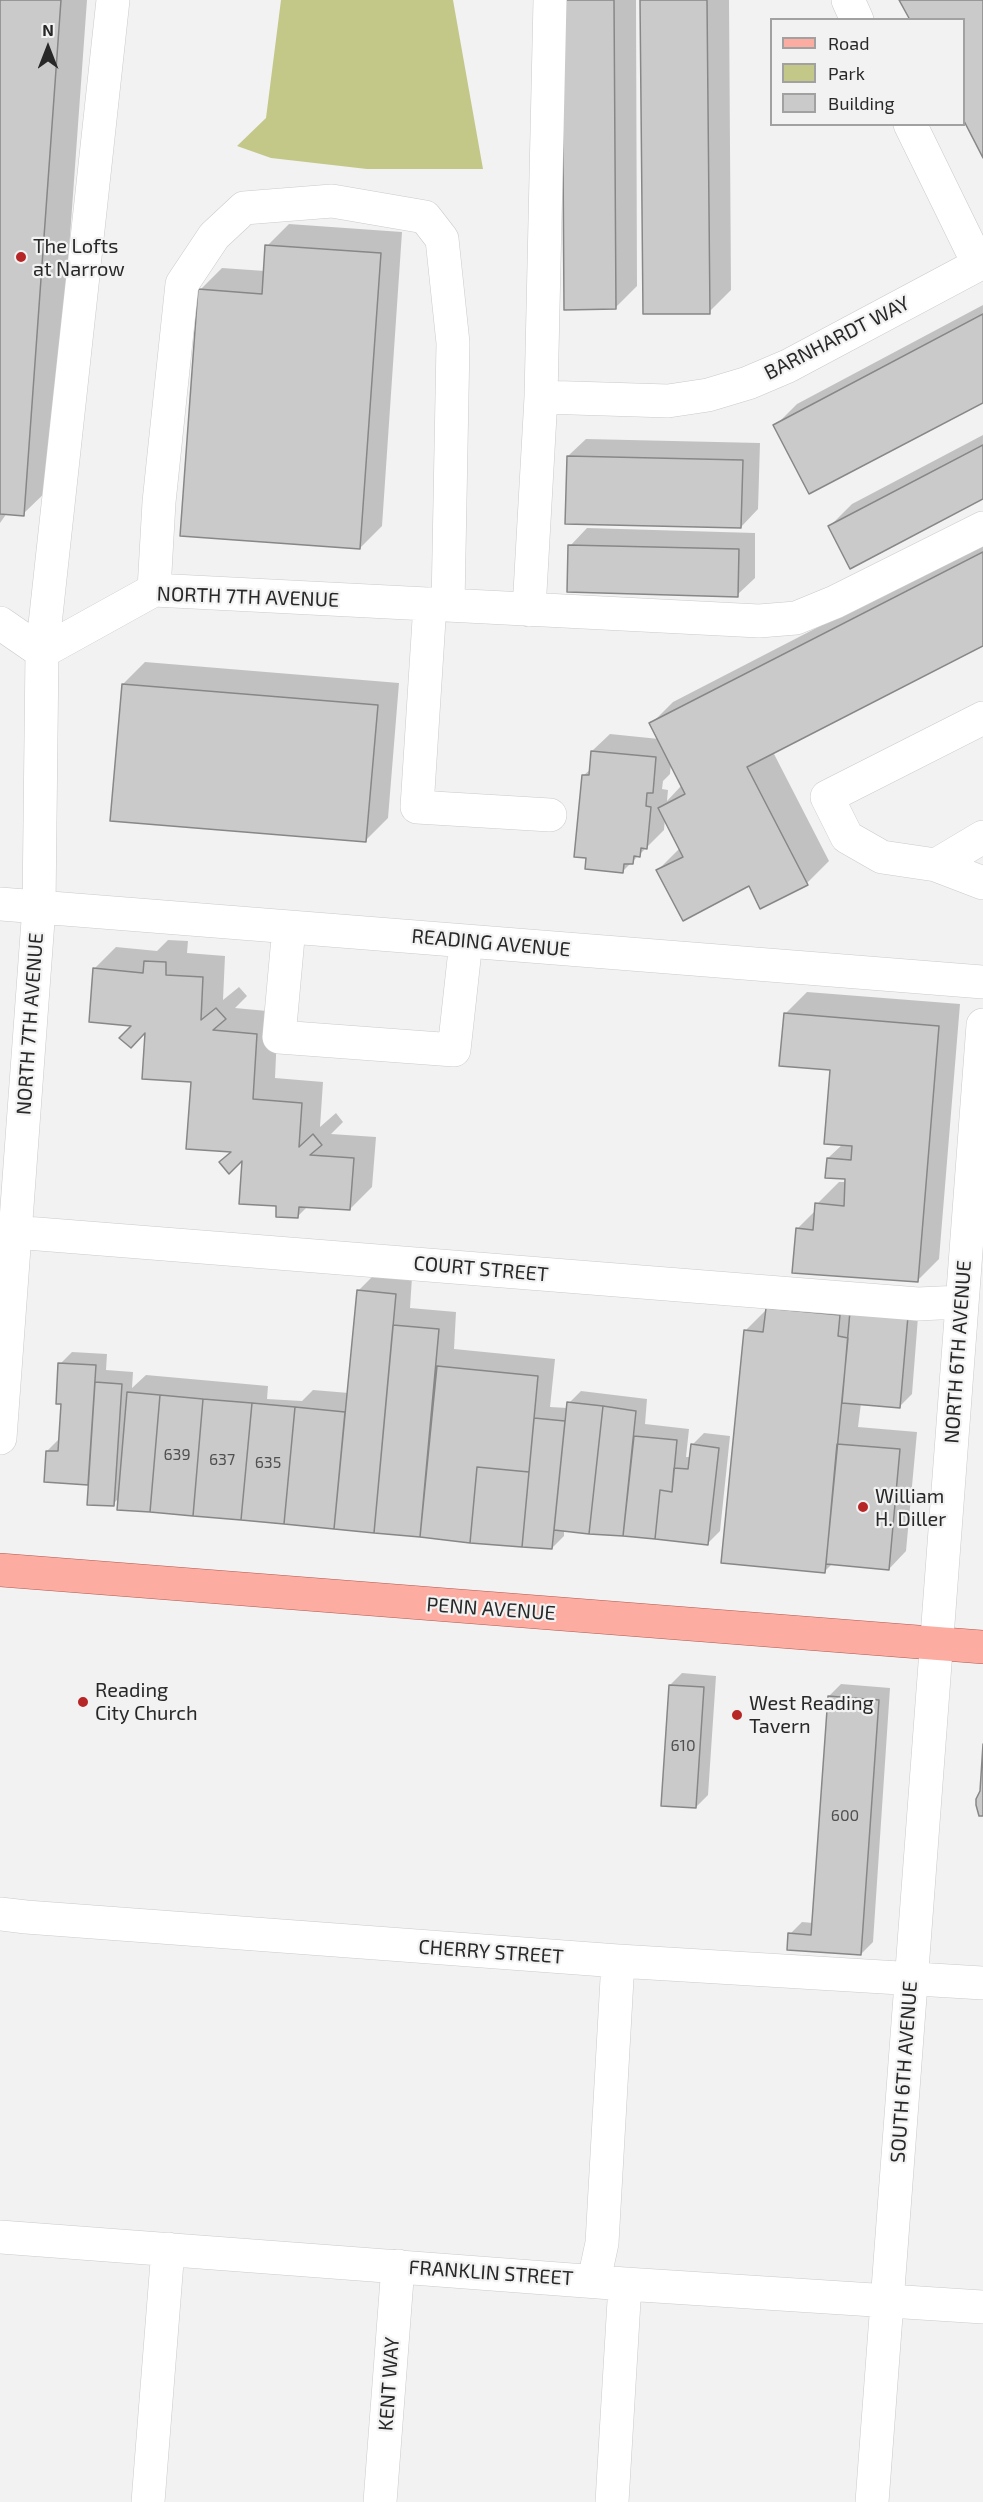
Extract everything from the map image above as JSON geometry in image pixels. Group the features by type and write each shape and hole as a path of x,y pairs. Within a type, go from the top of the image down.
{"main road":[{"name":"PENN AVENUE","path":"0,1570 983,1647"}],"street":[{"path":"0,623 42,652 113,0"},
{"path":"529,610 541,397 549,0"},
{"path":"848,0 857,18"},
{"path":"910,126 981,264"},
{"path":"154,590 159,502 182,284 214,236 244,208 332,201 425,218 442,238 453,343 439,605 417,807 550,815"},
{"name":"BARNHARDT WAY","path":"541,397 668,400 708,395 788,366 981,264"},
{"name":"NORTH 7TH AVENUE","path":"0,1438 7,1232 39,907 42,652 154,590 759,621 796,618 835,602 983,528"},
{"path":"983,718 827,797 847,837 882,857 936,865 983,883"},
{"path":"936,865 983,837"},
{"name":"READING AVENUE","path":"0,904 983,982"},
{"path":"289,927 279,1037 454,1050 466,941"},
{"name":"NORTH 6TH AVENUE","path":"938,1643 961,1302 983,1025"},
{"name":"COURT STREET","path":"7,1232 918,1304 961,1302"},
{"name":"SOUTH 6TH AVENUE","path":"873,2502 910,1978 938,1643"},
{"name":"CHERRY STREET","path":"0,1914 618,1961 983,1983"},
{"path":"612,2502 610,2282 602,2243 618,1961"},
{"name":"FRANKLIN STREET","path":"0,2237 983,2307"},
{"path":"148,2502 168,2249"},
{"name":"KENT WAY","path":"380,2502 398,2266"}],"green space":[{"path":"281,0 453,0 483,169 367,169 271,158 237,146 266,118"}],"building":[{"name":"The Lofts at Narrow","path":"0,0 61,0 24,516 0,514"},
{"path":"562,0 614,0 616,309 564,310"},
{"path":"640,0 707,0 710,314 643,314"},
{"path":"899,0 983,0 983,158 965,123 965,18 909,18"},
{"path":"265,245 381,253 360,549 180,536 198,289 262,294"},
{"path":"983,314 983,403 809,494 773,425"},
{"path":"983,445 983,499 850,569 828,526"},
{"path":"567,456 743,460 741,528 565,524"},
{"path":"568,545 739,549 738,597 567,592"},
{"path":"983,552 983,646 747,767 808,885 760,909 749,886 683,921 656,870 683,857 658,808 685,794 649,723"},
{"path":"122,684 378,705 366,842 110,821"},
{"path":"591,751 656,757 653,793 647,793 646,806 651,807 647,849 641,848 640,857 634,856 633,864 624,864 623,873 585,869 586,858 574,857 582,775 589,775"},
{"path":"144,961 166,962 166,975 203,977 201,1020 216,1008 226,1019 213,1030 257,1034 253,1099 302,1103 299,1147 313,1134 322,1145 310,1155 354,1158 350,1210 299,1207 298,1218 276,1217 276,1206 239,1204 242,1161 229,1174 219,1162 231,1152 186,1149 191,1082 142,1079 145,1033 131,1048 119,1038 131,1026 89,1022 93,968 143,973"},
{"path":"784,1013 939,1026 918,1282 792,1273 796,1228 813,1230 815,1203 844,1206 845,1179 825,1178 827,1158 851,1160 852,1146 824,1144 830,1070 779,1066"},
{"path":"357,1290 396,1294 374,1533 334,1529"},
{"path":"766,1308 840,1315 838,1336 848,1338 825,1573 721,1563 744,1330 763,1332"},
{"path":"850,1311 908,1316 900,1408 842,1403"},
{"path":"393,1325 439,1329 420,1537 374,1533"},
{"path":"58,1363 96,1365 88,1485 44,1482 46,1451 58,1451 61,1404 56,1404"},
{"path":"437,1366 538,1376 529,1472 477,1467 470,1543 420,1537"},
{"path":"95,1382 122,1384 114,1506 87,1505"},
{"path":"127,1392 160,1395 150,1512 117,1510"},
{"path":"160,1395 203,1399 193,1516 150,1512"},
{"path":"203,1399 252,1403 241,1520 193,1516"},
{"path":"567,1402 603,1406 589,1534 554,1530"},
{"path":"252,1403 295,1407 284,1524 241,1520"},
{"path":"603,1406 636,1411 623,1536 589,1534"},
{"path":"295,1407 345,1412 334,1529 284,1524"},
{"path":"534,1418 565,1421 552,1549 522,1547"},
{"path":"634,1436 677,1440 672,1492 660,1490 655,1539 623,1536"},
{"path":"691,1444 719,1448 708,1545 655,1539 660,1490 672,1492 674,1468 688,1469"},
{"name":"William H. Diller","path":"837,1444 900,1449 889,1570 826,1564"},
{"path":"477,1467 529,1472 522,1547 470,1543"},
{"path":"669,1685 704,1687 696,1808 661,1806"},
{"path":"828,1696 879,1700 861,1955 787,1950 788,1933 811,1935"},
{"path":"983,1744 983,1816 979,1816 976,1799 980,1791"}],"place":[{"name":"The Lofts at Narrow","path":"21,257"},
{"name":"William H. Diller","path":"863,1507"},
{"name":"Reading City Church","path":"83,1702"},
{"name":"West Reading Tavern","path":"737,1715"}]}
